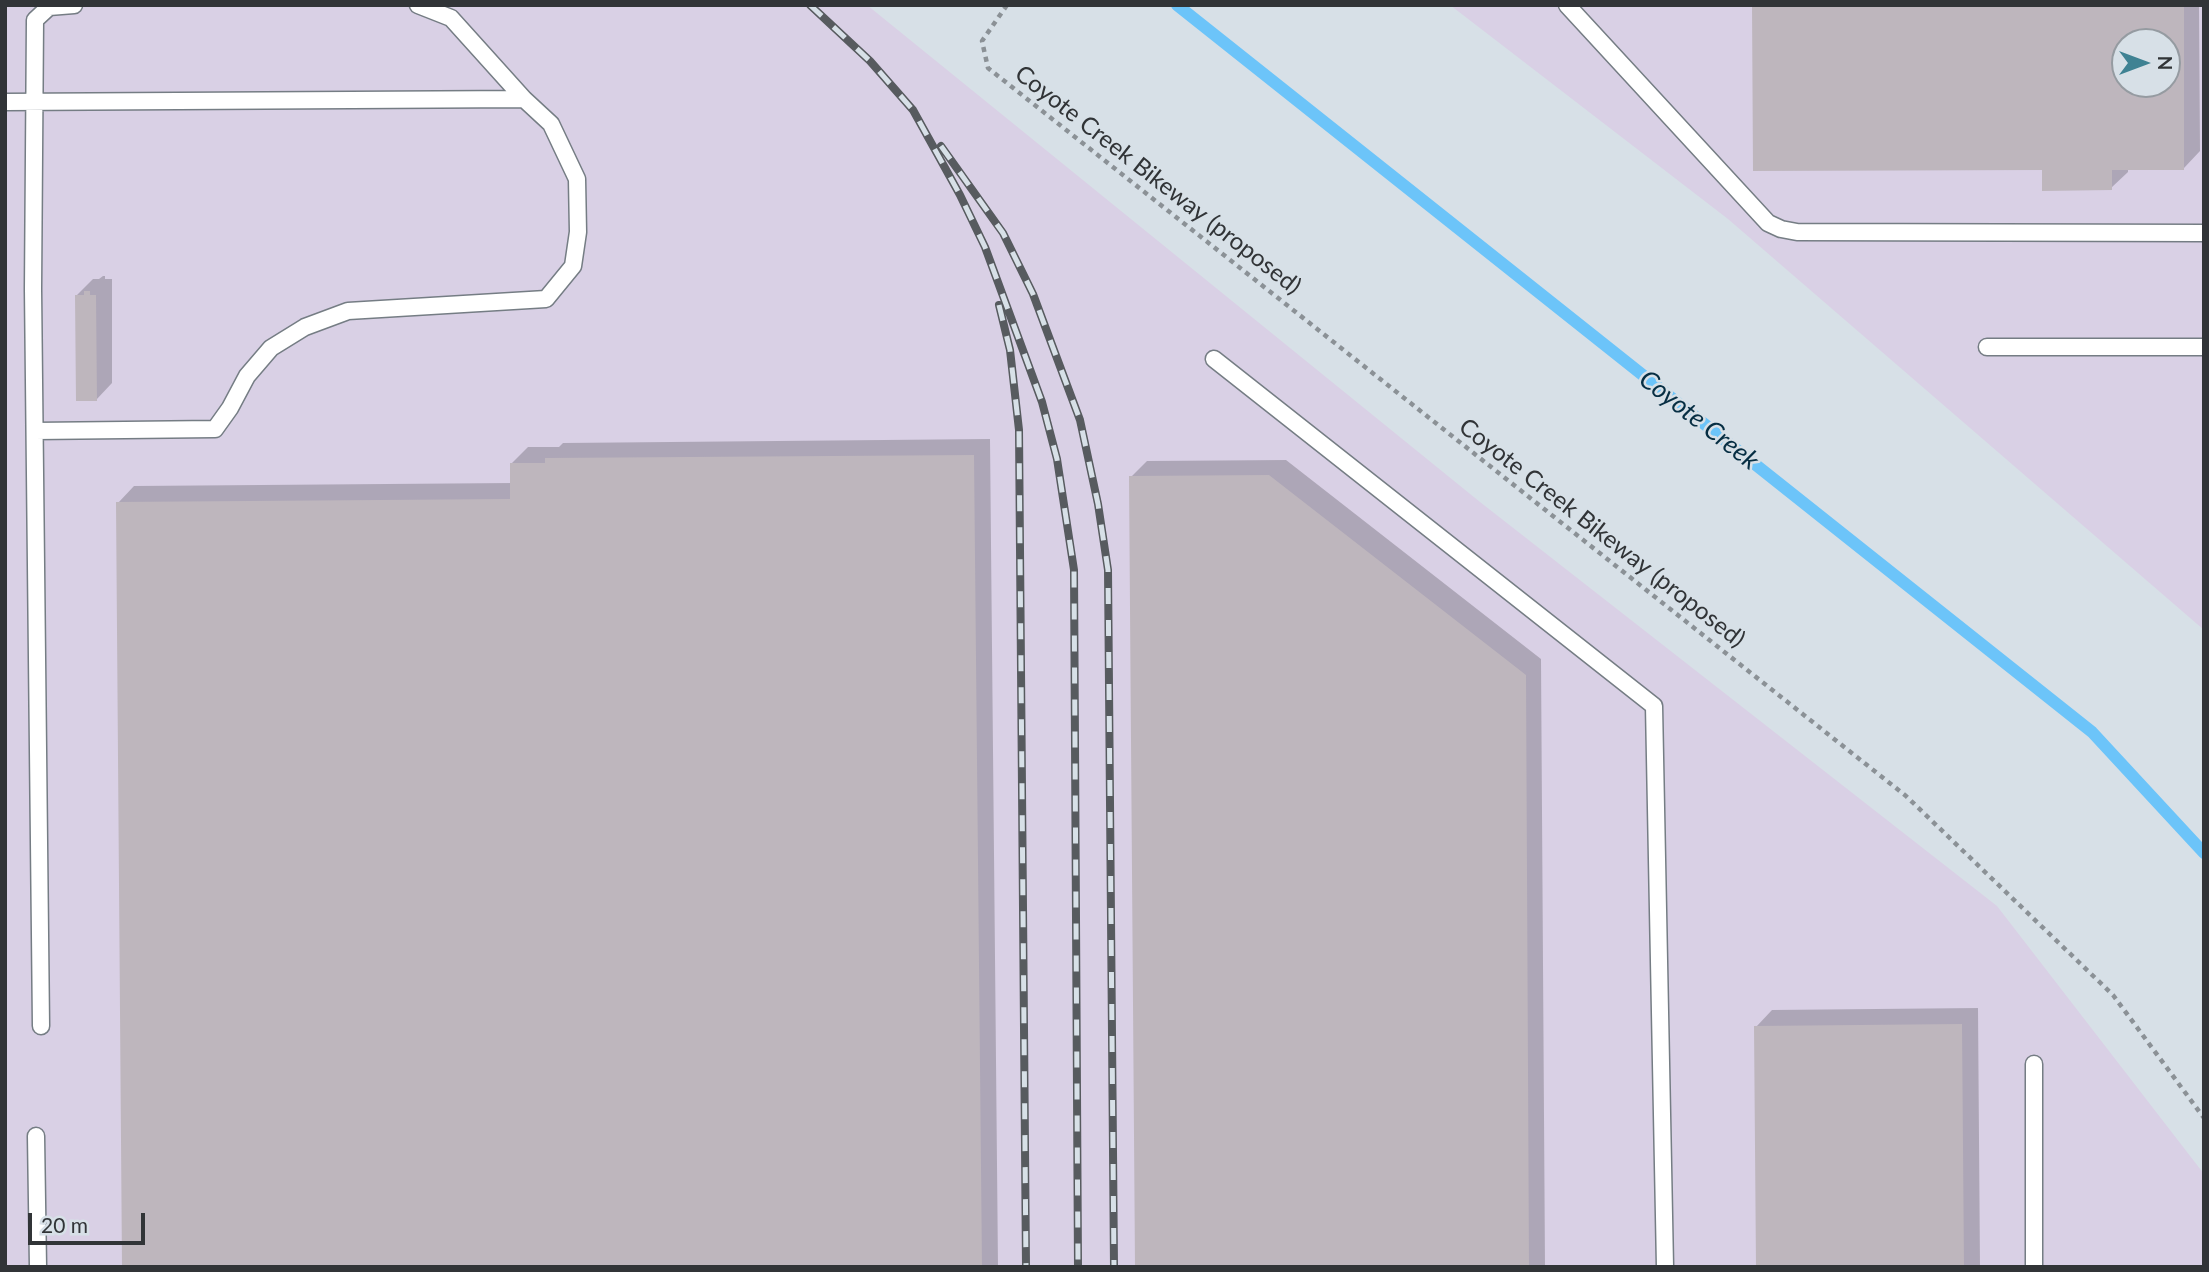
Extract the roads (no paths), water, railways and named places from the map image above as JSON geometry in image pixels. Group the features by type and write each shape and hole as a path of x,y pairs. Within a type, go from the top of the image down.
{"lane":[{"path":"41,1026 33,103 35,20 49,7 75,5"},
{"path":"35,431 215,429 247,376 271,348 305,327 348,311 546,299 573,266 578,232 577,179 551,124 524,99 451,18 418,5"},
{"path":"1567,5 1768,223 1781,229 1797,232 2204,233"},
{"path":"5,102 524,99"},
{"path":"1987,347 2204,347"},
{"path":"1214,359 1654,706 1665,1267"},
{"path":"2034,1064 2034,1267"},
{"path":"36,1136 38,1267"}],"waterway":[{"name":"Coyote Creek","path":"1177,5 2092,732 2204,853"}],"railway":[{"path":"810,5 870,61 913,110 960,195 985,247 1042,402 1057,459 1074,570 1078,1267"},
{"path":"941,146 1003,233 1033,294 1080,420 1098,504 1108,570 1114,1267"},
{"path":"999,305 1010,350 1019,430 1026,1267"}]}
